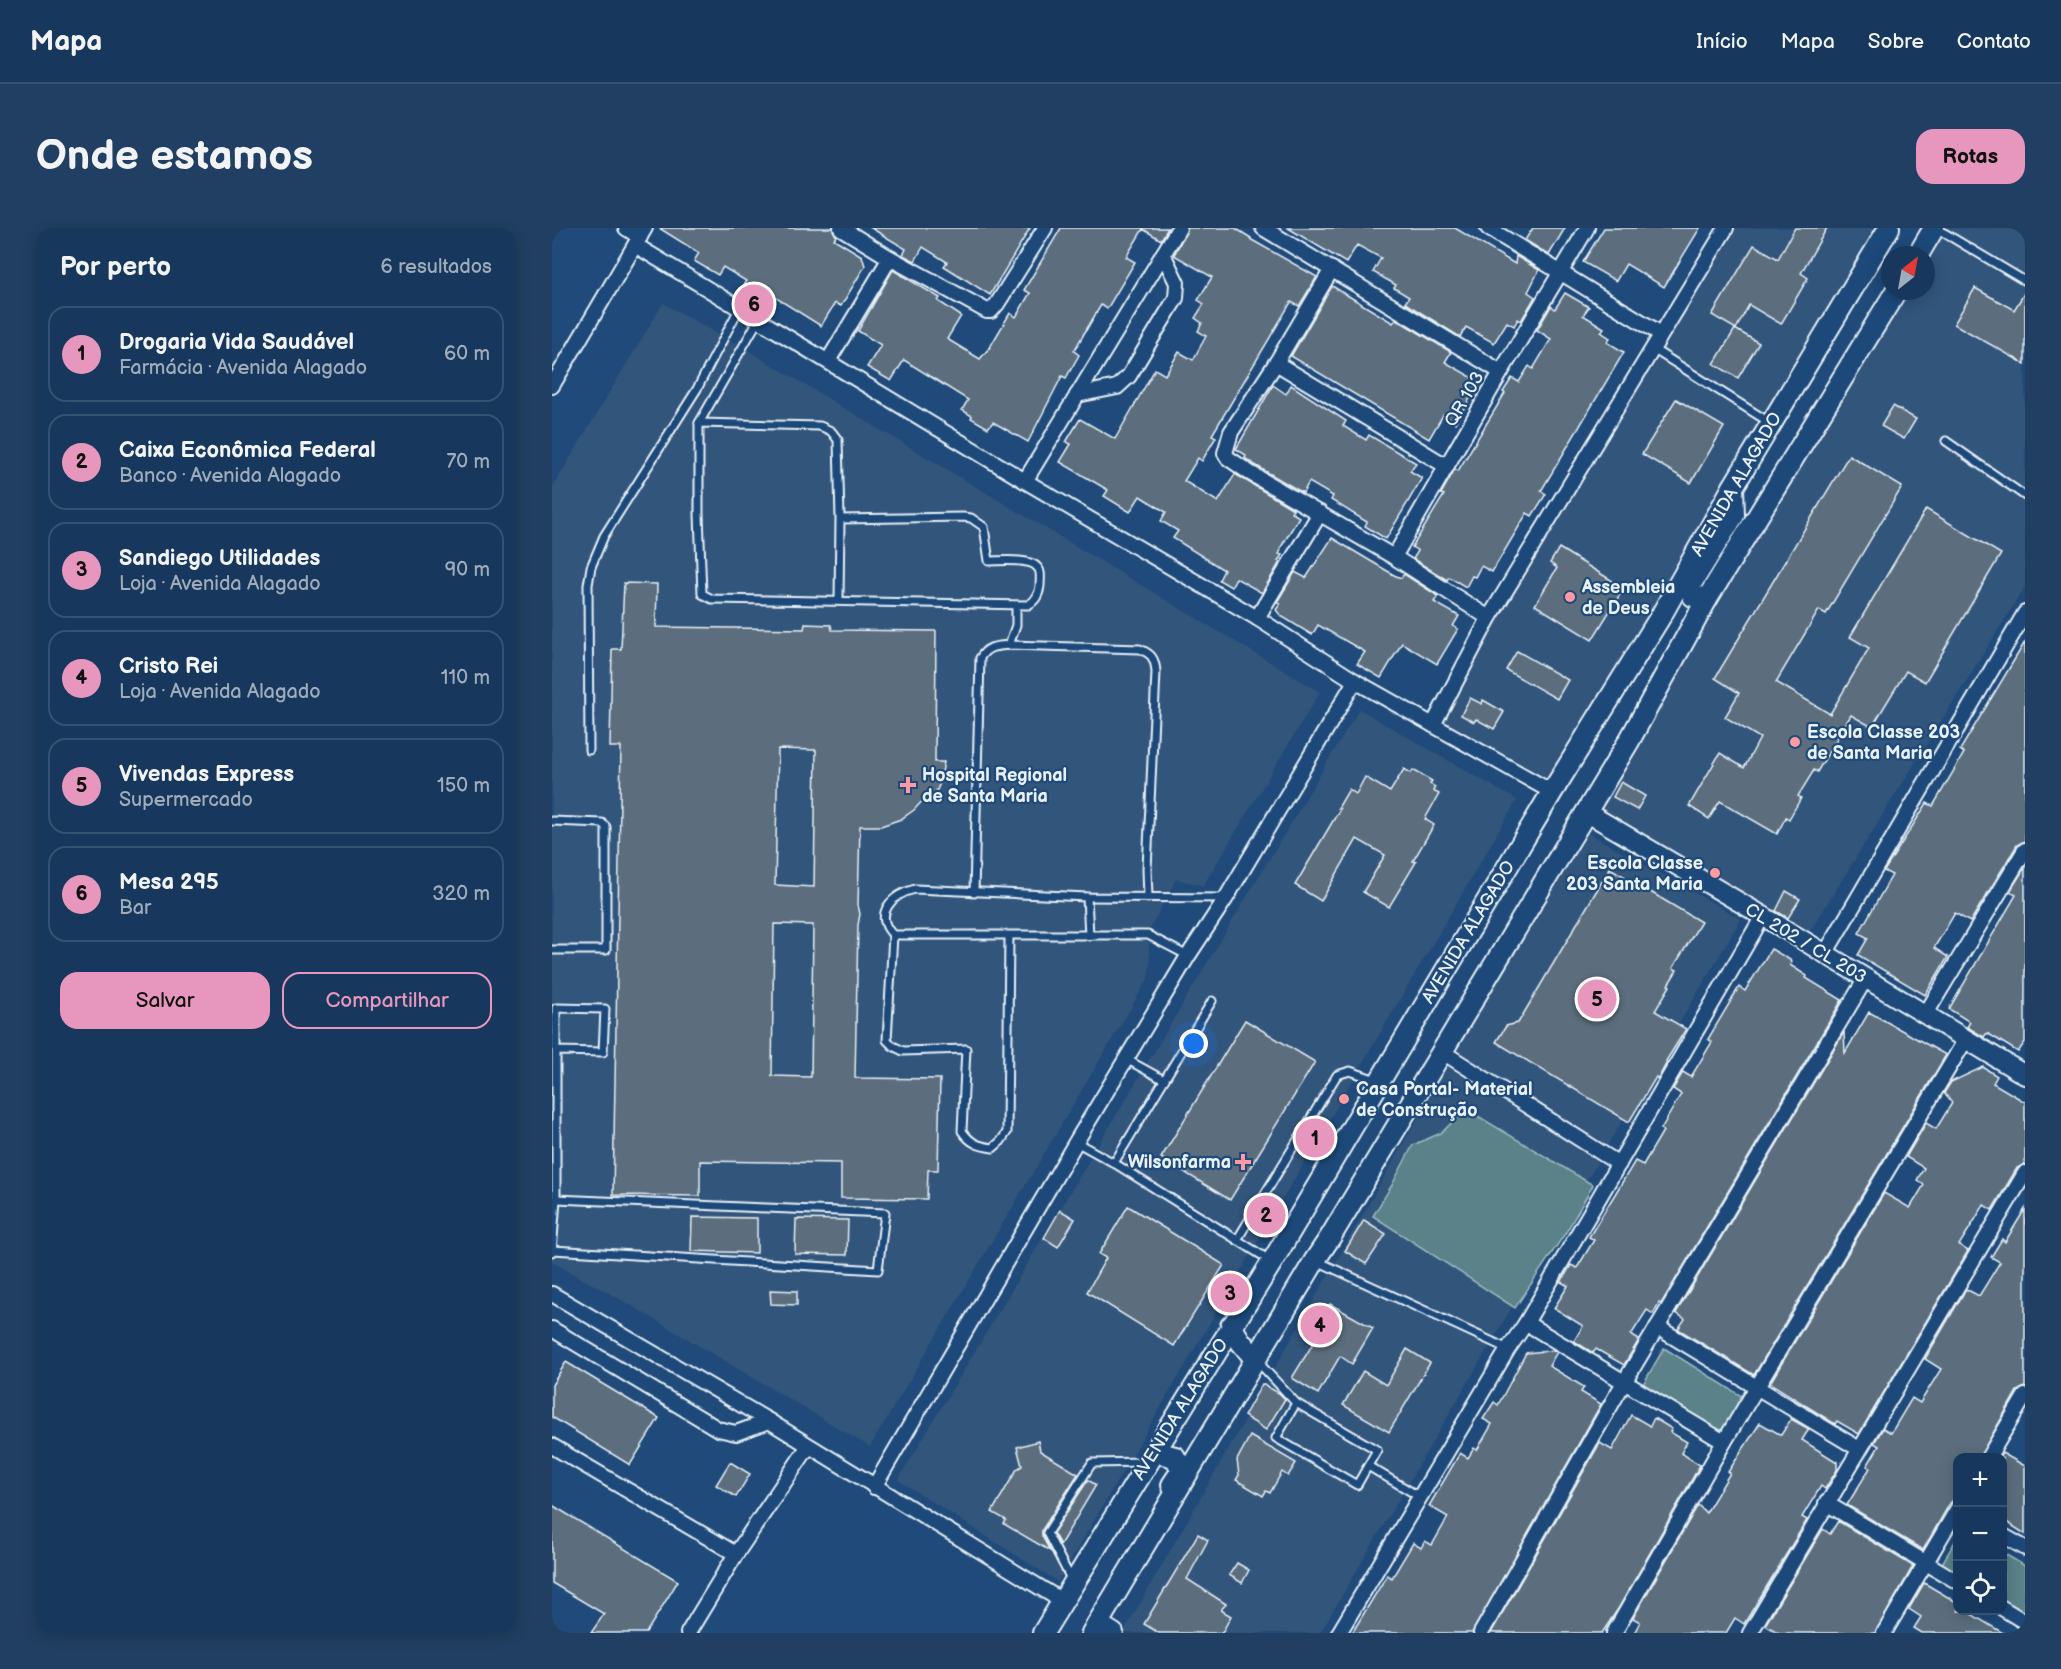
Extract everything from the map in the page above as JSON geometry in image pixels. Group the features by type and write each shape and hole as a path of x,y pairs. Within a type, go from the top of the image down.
{"main road":[{"name":"AVENIDA ALAGADO","path":"1043,1633 1272,1262 1552,792 1662,614 1733,487 1890,228"},
{"path":"1924,246 1935,228"},
{"name":"AVENIDA ALAGADO","path":"1102,1630 1134,1562 1629,741 1707,599 1890,300"},
{"path":"1707,599 1693,596 1689,587 1734,514 1733,487"},
{"path":"1629,741 1642,703 1685,628 1676,619 1662,614"},
{"path":"1231,1326 1256,1360"},
{"path":"1134,1562 1142,1534 1182,1470 1174,1457 1151,1457"}],"street":[{"path":"626,228 759,319 1025,481 1257,618 1355,681 1552,792"},
{"path":"841,228 890,258 981,308 991,311 1045,228"},
{"path":"1025,481 1179,228"},
{"name":"QR 103","path":"1263,228 1501,372 1394,557"},
{"path":"1490,228 1661,334"},
{"path":"1501,372 1587,228"},
{"path":"1433,725 1489,618 1726,228"},
{"path":"552,386 640,236"},
{"path":"1077,395 1117,387 1128,376 1176,298 1177,283 1163,254"},
{"path":"828,361 890,258"},
{"path":"1332,269 1276,363 1231,432 1225,453 1228,458 1250,473 1394,557 1489,618"},
{"path":"1276,363 1446,466"},
{"path":"1257,618 1320,513"},
{"path":"1825,954 2025,613"},
{"path":"874,1487 1076,1142 1188,956 1226,898 1355,681"},
{"name":"CL 202 / CL 203","path":"1586,812 2025,1075"},
{"path":"1925,1015 2025,850"},
{"path":"1339,1633 1508,1349 1526,1323 1763,916"},
{"path":"1481,1633 1624,1383 1866,978"},
{"path":"1614,1633 1724,1442 1966,1039"},
{"path":"1441,1052 1619,1164"},
{"path":"1750,1633 2025,1173"},
{"path":"552,1294 769,1421 1062,1601"},
{"path":"1526,1323 1724,1442"},
{"path":"1657,1328 1859,1449"},
{"path":"552,1329 718,1429 736,1432 769,1421"},
{"path":"1991,1453 2025,1396"},
{"path":"552,1446 736,1554"},
{"path":"688,1633 736,1554 808,1447"},
{"path":"1826,1503 1953,1579"},
{"path":"1884,1633 1953,1516"},
{"path":"2007,1538 2025,1548"},
{"path":"2007,1611 2025,1624 2021,1633"}],"lane":[{"path":"1935,228 2025,280"},
{"path":"589,750 588,585 596,553 604,536 697,389 740,307"},
{"path":"759,319 699,423 702,594 712,600 839,600 1016,606 1028,605 1038,595 1040,574 1038,567 1025,562 989,561 984,527 971,518 840,519"},
{"path":"1653,349 1771,424"},
{"path":"699,423 820,426 831,430 838,440 839,600"},
{"path":"1946,441 2025,496"},
{"path":"1010,645 1016,626 1016,606"},
{"path":"974,893 980,658 983,652 992,646 1010,645 1140,649 1152,656 1156,672 1147,868 1148,898"},
{"path":"552,821 602,823 606,827 606,950 552,950"},
{"path":"1188,956 1148,935 893,934 885,923 885,913 889,903 903,892 915,890 1087,897 1226,898"},
{"path":"1087,897 1089,936"},
{"path":"893,934 887,1040 892,1046 903,1051 966,1049 962,1131 976,1145 993,1148 1007,1132 1009,936"},
{"path":"1114,1163 1212,1001"},
{"path":"552,1255 556,1199 556,1051 556,1008 605,1009 603,1052 556,1051"},
{"path":"1126,1059 1164,1080"},
{"path":"1237,1240 1337,1076 1350,1071 1379,1081"},
{"path":"1076,1142 1114,1163 1272,1262"},
{"path":"553,1250 878,1269 885,1213 556,1199"},
{"path":"1315,1260 1508,1349"},
{"path":"1256,1360 1296,1403 1377,1450 1357,1485 1276,1438 1296,1403"},
{"path":"1073,1583 1047,1533 1092,1463 1151,1457"},
{"path":"1368,1466 1420,1497"}],"shaded area":[{"path":"1730,228 1891,228 1552,792 1433,725"},
{"path":"1937,228 2025,228 2025,587 1804,941 1586,812 1894,300 1935,300 1935,246 1930,246"},
{"name":"Hospital Regional de Santa Maria","path":"663,303 742,347 1320,692 1203,886 1176,879 1148,933 1150,962 1148,979 870,1447 625,1302 552,1262 552,488"},
{"path":"1359,709 1517,800 1058,1582 898,1480"},
{"path":"1583,830 1741,919 1320,1633 1123,1633"}],"green space":[{"path":"1466,1109 1593,1185 1568,1229 1515,1308 1373,1216 1413,1145 1441,1133"},
{"path":"1664,1348 1743,1397 1721,1434 1642,1386"},
{"path":"1953,1545 1953,1575 1940,1567"},
{"path":"2007,1555 2025,1566 2025,1614 2023,1617 2007,1607"}],"building":[{"path":"659,228 832,228 836,236 834,239 862,256 865,266 841,306 835,303 821,326 770,294 767,298 744,284 746,281 723,267 718,275 694,261 699,253"},
{"path":"871,228 1030,228 990,295 944,266 947,262 923,247 915,261 903,255 906,249"},
{"path":"1061,228 1168,228 1161,240 1143,229 1126,257 1135,262 1107,309 1101,305 1074,351 1079,355 1066,378 1062,376 1028,442 993,422 988,428 971,418 972,416 962,410 968,400 904,360 891,381 867,367 881,345 858,331 893,270 940,298 938,301 961,316 947,339 980,359 990,347 1010,313 1016,317 1030,293 1024,290"},
{"path":"1188,228 1235,228 1317,277 1299,306 1291,302 1212,435 1216,437 1202,461 1198,458 1184,481 1218,502 1235,474 1293,509 1291,512 1299,517 1280,549 1279,554 1282,555 1278,561 1280,562 1262,593 1236,578 1231,587 1219,580 1224,570 1173,538 1178,531 1161,521 1166,512 1140,496 1130,512 1104,496 1108,490 1060,462 1071,444 1066,442 1080,419 1115,439 1155,369 1165,375 1179,352 1193,360 1206,336 1198,331 1202,323 1195,318 1204,304 1198,300 1212,277 1174,255"},
{"path":"1288,228 1455,228 1515,264 1516,256 1539,270 1528,292 1535,297 1521,321 1518,319 1514,326 1507,322 1494,343 1466,327 1460,337 1405,303 1409,297 1394,288 1396,285 1373,272 1381,258 1357,245 1346,263"},
{"path":"1533,228 1565,228 1549,255 1525,240"},
{"path":"1604,228 1700,228 1664,287 1626,264 1616,281 1583,262"},
{"path":"1795,228 1827,228 1801,273 1808,278 1781,324 1749,305 1736,329 1712,315 1754,245 1778,259"},
{"path":"1332,286 1393,323 1396,319 1451,352 1445,362 1480,382 1455,423 1443,415 1429,439 1291,356"},
{"path":"1975,288 2014,310 2025,292 2025,364 1954,324"},
{"path":"1565,293 1589,307 1583,315 1604,328 1601,332 1610,338 1607,342 1624,352 1541,491 1546,494 1532,516 1527,513 1492,572 1481,566 1466,587 1449,577 1447,580 1413,559 1418,551 1412,547 1444,495 1441,494 1455,469 1458,471 1512,378 1519,382 1529,366 1533,369 1551,339 1537,330 1551,306 1555,309"},
{"path":"1735,329 1759,343 1738,378 1714,364"},
{"path":"1273,385 1286,394 1291,385 1346,421 1343,426 1366,440 1369,435 1416,463 1410,471 1422,478 1386,539 1365,526 1367,522 1331,500 1333,496 1309,482 1303,493 1255,465 1245,458 1246,455 1236,449"},
{"path":"1676,399 1724,427 1691,483 1642,454"},
{"path":"1893,406 1916,419 1904,439 1881,426"},
{"path":"1849,455 1902,487 1826,614 1819,610 1776,682 1830,714 1869,648 1850,637 1926,509 2001,554 1925,682 1906,671 1872,727 1851,715 1817,772 1814,770 1798,796 1801,798 1789,819 1786,817 1777,834 1720,801 1709,819 1689,806 1720,753 1744,768 1760,738 1725,717 1739,693 1715,678"},
{"path":"1332,538 1394,575 1401,578 1404,574 1438,596 1434,602 1459,616 1453,626 1458,629 1437,664 1402,643 1381,678 1357,664 1365,652 1318,625 1312,635 1281,616 1276,610 1280,604 1277,602 1295,572 1306,578"},
{"path":"1559,548 1624,588 1592,640 1535,605 1557,568 1550,563"},
{"path":"624,583 657,584 656,627 804,629 805,624 831,625 832,630 936,631 935,762 944,762 940,783 933,799 927,796 914,810 901,819 881,826 860,826 855,1078 940,1079 938,1170 928,1170 927,1199 841,1198 841,1163 700,1161 700,1196 613,1195 621,747 610,747 612,649 621,649","holes":["778,749 816,750 814,887 775,885","774,924 813,925 811,1077 772,1076"]},
{"path":"2025,642 2025,841 2017,845 1970,922 1955,913 1934,948 1948,957 1925,995 1858,955 1868,938 1859,933 1892,875 1884,871 1927,803 1933,806 1964,753 1960,750"},
{"path":"1517,651 1568,680 1557,699 1506,670"},
{"path":"1470,698 1482,704 1483,700 1504,712 1494,729 1476,719 1474,722 1461,715"},
{"path":"1404,769 1411,773 1413,770 1432,781 1430,784 1435,787 1433,791 1439,794 1425,819 1434,825 1413,861 1416,862 1389,907 1363,892 1385,855 1357,839 1321,901 1295,885 1340,809 1338,808 1349,789 1356,794 1365,777 1390,792"},
{"path":"1621,782 1645,796 1637,810 1613,797"},
{"path":"2025,867 2025,1042 2018,1052 1987,1033 1984,1037 1967,1027 1970,1022 1949,1009 2016,895 2010,891"},
{"path":"1610,868 1701,922 1673,968 1677,970 1655,1011 1686,1029 1666,1061 1658,1079 1656,1077 1629,1122 1496,1042 1506,1026 1518,1023"},
{"path":"1786,891 1800,899 1788,918 1776,911"},
{"path":"1771,949 1792,961 1790,965 1807,976 1806,978 1842,1000 1661,1304 1659,1303 1653,1314 1647,1310 1631,1335 1639,1340 1624,1365 1596,1349 1593,1353 1574,1341 1583,1326 1554,1308 1568,1286 1561,1282 1571,1265 1577,1268 1594,1240 1589,1237 1635,1161 1643,1165 1663,1131 1661,1129 1681,1094 1673,1089 1683,1072 1691,1077 1712,1042 1708,1039 1739,987 1745,991"},
{"path":"1869,1012 1946,1055 1754,1375 1678,1329 1685,1319 1676,1313 1844,1032 1845,1053"},
{"path":"1245,1020 1315,1062 1230,1200 1161,1158"},
{"path":"1983,1067 1997,1076 1993,1083 2025,1102 2025,1164 2017,1168 1992,1210 1984,1205 1959,1245 1968,1251 1859,1434 1837,1421 1835,1424 1770,1383 1884,1193 1910,1208 1924,1185 1917,1180 1924,1168 1906,1157 1926,1123 1936,1129 1952,1103 1944,1093 1951,1082"},
{"path":"1128,1206 1224,1265 1174,1346 1087,1292 1106,1258 1099,1254"},
{"path":"2025,1209 2025,1387 2017,1391 1982,1453 1953,1453 1953,1500 1923,1550 1847,1505 1870,1468 1867,1466 1879,1446 1874,1443 1883,1428 1891,1433 1912,1398 1920,1403 1941,1369 1925,1359 1966,1289 1979,1296 2000,1262 1991,1257 2002,1239 2005,1242"},
{"path":"1060,1210 1075,1219 1058,1247 1044,1238"},
{"path":"692,1217 757,1218 757,1253 691,1251"},
{"path":"796,1219 848,1220 847,1255 795,1254"},
{"path":"1364,1220 1386,1234 1366,1264 1345,1251"},
{"path":"770,1290 797,1291 797,1305 771,1304"},
{"path":"1330,1304 1373,1328 1352,1364 1340,1356 1318,1394 1292,1378 1314,1342 1309,1338"},
{"path":"1407,1349 1430,1363 1389,1432 1343,1405 1363,1371 1386,1385"},
{"path":"1554,1350 1557,1352 1549,1366 1584,1387 1581,1392 1601,1404 1472,1633 1352,1633 1387,1575 1392,1578 1413,1543 1421,1548 1425,1541 1432,1545 1448,1517 1429,1506 1460,1453 1468,1458 1474,1448 1477,1450 1492,1424 1483,1419 1494,1402 1498,1405 1526,1353"},
{"path":"566,1362 659,1418 630,1465 552,1417 552,1385"},
{"path":"1262,1384 1285,1399 1266,1430 1244,1416"},
{"path":"1631,1415 1650,1426 1654,1418 1672,1429 1670,1432 1687,1442 1681,1453 1700,1465 1618,1609 1602,1633 1491,1633 1600,1443 1612,1450"},
{"path":"1791,1419 1809,1429 1802,1440 1837,1462 1837,1470 1825,1489 1821,1486 1802,1517 1807,1520 1744,1624 1735,1618 1726,1633 1634,1633 1640,1622 1633,1618 1698,1505 1706,1513 1730,1473 1728,1472 1760,1423 1781,1435"},
{"path":"1250,1436 1296,1463 1288,1476 1282,1472 1270,1493 1266,1491 1263,1496 1236,1480 1239,1475 1237,1460"},
{"path":"1038,1441 1040,1451 1078,1474 1042,1530 1042,1536 1050,1551 1004,1524 1006,1520 992,1512 1017,1469 1022,1466 1017,1447"},
{"path":"2007,1456 2025,1466 2025,1534 2007,1522"},
{"path":"730,1462 750,1474 736,1497 716,1485"},
{"path":"1088,1480 1096,1485 1060,1545 1053,1533"},
{"path":"552,1505 678,1581 646,1633 591,1633 604,1614 552,1583"},
{"path":"1838,1521 1913,1566 1875,1633 1779,1633 1765,1625 1823,1529 1830,1534"},
{"path":"1198,1534 1208,1540 1187,1579 1226,1604 1221,1610 1231,1616 1222,1633 1159,1633 1144,1624"},
{"path":"1237,1563 1249,1570 1242,1583 1229,1575"},
{"path":"1924,1583 1953,1600 1953,1615 1973,1615 2003,1633 1922,1633 1914,1628 1921,1617 1909,1609"}],"place":[{"name":"Mesa 295","path":"754,304"},
{"name":"Assembleia de Deus","path":"1570,597"},
{"name":"Escola Classe 203 de Santa Maria","path":"1795,742"},
{"name":"Hospital Regional de Santa Maria","path":"908,785"},
{"name":"Escola Classe 203 Santa Maria","path":"1715,873"},
{"name":"Vivendas Express","path":"1597,999"},
{"name":"Casa Portal- Material de Construção","path":"1344,1099"},
{"name":"Drogaria Vida Saudável","path":"1315,1138"},
{"name":"Wilsonfarma","path":"1243,1162"},
{"name":"Caixa Econômica Federal","path":"1266,1215"},
{"name":"Sandiego Utilidades","path":"1230,1293"},
{"name":"Cristo Rei","path":"1320,1325"}]}
